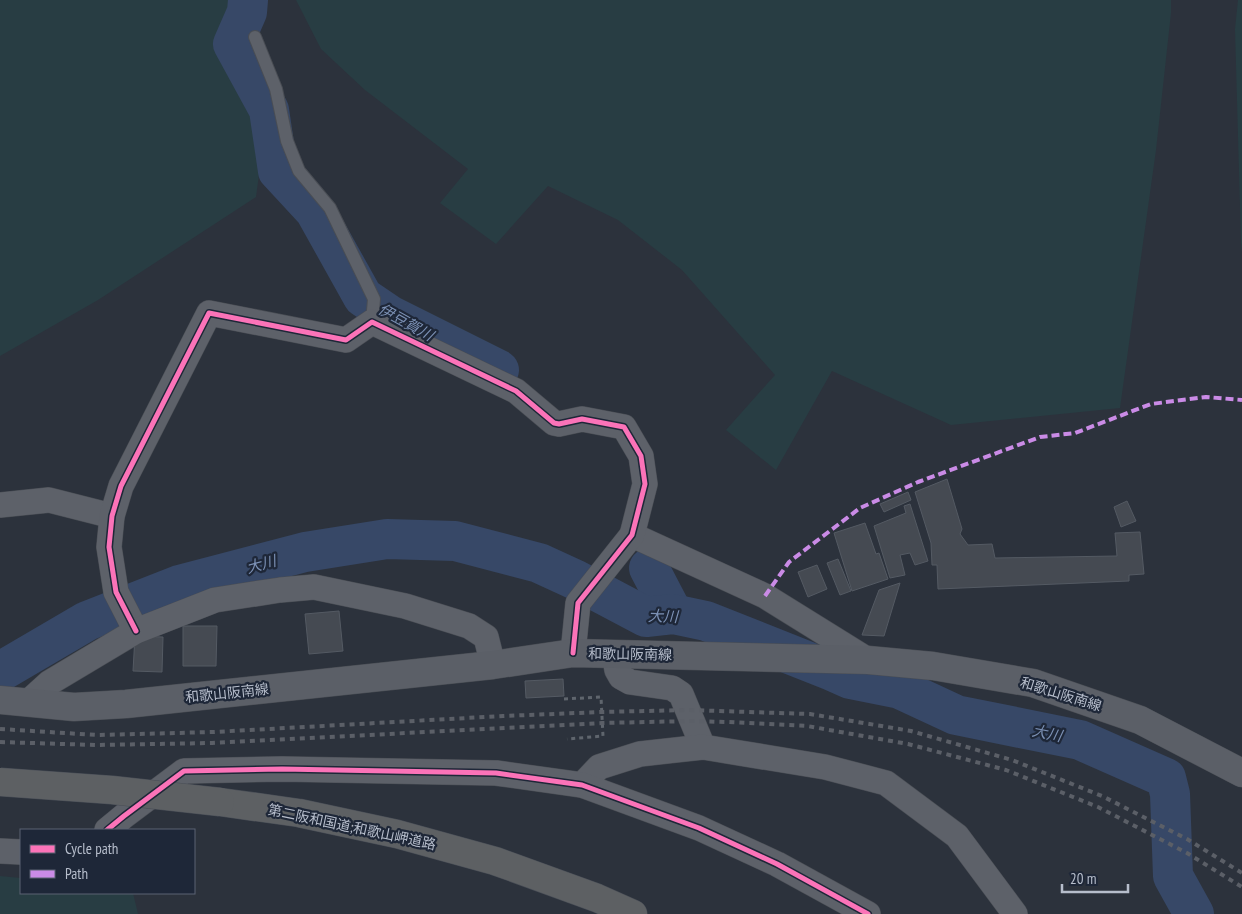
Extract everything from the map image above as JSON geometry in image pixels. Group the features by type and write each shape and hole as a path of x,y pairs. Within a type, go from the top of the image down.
{"highway":[{"name":"第二阪和国道;和歌山岬道路","path":"0,782 112,790 299,812 406,836 495,861 597,898 633,914"}],"main road":[{"name":"和歌山阪南線","path":"11,702 74,707 126,704 493,665 573,653 860,659 933,666 1033,683 1140,720 1242,773"}],"street":[{"path":"133,625 116,592 109,547 112,516 121,486 209,313 346,340 373,311 516,391 554,423 565,423 582,418 624,427 641,456 645,484 632,535 578,603 573,653"},
{"path":"0,505 50,500 112,516"},
{"path":"632,535 766,596 860,659"},
{"path":"11,702 49,683 133,625 215,600 314,587 405,606 469,626 486,637 493,665"},
{"path":"614,654 617,670 622,677 630,682 672,688 681,694 703,747"},
{"path":"582,786 599,767 640,754 703,747 825,767 886,783 957,836 1015,914"},
{"path":"108,829 184,771 282,769 496,773 582,786 699,828 777,864 866,913"},
{"path":"0,851 20,852"}],"lane":[{"path":"255,37 276,89 286,141 299,170 330,208 373,311"}],"path":[{"path":"564,699 601,697 603,736 567,738"}],"green space":[{"path":"0,0 234,0 272,78 256,197 98,300 0,356"},
{"path":"296,0 1171,0 1156,150 1120,408 951,425 832,371 776,470 726,430 775,375 682,270 618,220 548,186 496,244 440,203 468,169 365,90 321,49"},
{"path":"1238,0 1242,0 1242,253 1235,29"},
{"path":"0,876 20,878 20,894 133,894 138,914 0,914"}],"building":[{"path":"947,479 962,529 960,534 968,545 992,544 995,558 1117,556 1115,533 1140,532 1144,574 1129,575 1129,581 938,589 937,565 932,565 931,543 915,492"},
{"path":"908,492 911,500 884,512 880,504"},
{"path":"1127,501 1136,521 1121,527 1114,507"},
{"path":"910,504 928,561 915,565 910,553 900,555 905,575 890,578 874,526 906,513 904,506"},
{"path":"865,523 876,554 879,553 888,579 852,591 834,533"},
{"path":"838,559 851,591 840,595 827,563"},
{"path":"817,565 827,589 808,597 798,572"},
{"path":"900,583 884,636 862,635 879,590"},
{"path":"339,611 343,651 309,654 305,614"},
{"path":"183,626 217,626 216,666 183,666"},
{"path":"135,636 163,637 162,672 133,671"},
{"path":"563,679 564,696 526,698 525,681"}],"waterway":[{"name":"伊豆賀川","path":"248,0 247,12 233,44 269,110 278,171 315,211 363,297 391,316 499,370"},
{"name":"大川","path":"0,672 87,621 179,585 305,552 387,539 455,541 539,563 646,617 673,614 706,621 850,679 900,689 956,715 1080,740 1166,778 1170,794 1173,876 1194,914"},
{"name":"伊豆賀川","path":"649,568 673,614"}],"railway":[{"path":"0,729 97,735 214,732 602,712 688,710 810,714 911,731 1012,760 1102,796 1187,839 1242,873"},
{"path":"0,742 95,745 212,743 602,723 692,721 807,726 908,744 1006,770 1098,807 1187,853 1242,887"}],"marked path":[{"path":"765,596 789,562 860,508 918,482 1040,437 1075,433 1151,404 1206,397 1242,400"}],"cycle path":[{"path":"136,631 116,592 109,547 112,516 121,486 209,313 346,340 372,322 516,391 554,423 559,424 582,419 624,427 641,456 645,484 632,535 578,603 573,653"},
{"path":"108,829 184,771 282,769 496,773 582,785 699,828 777,864 868,914"}]}
